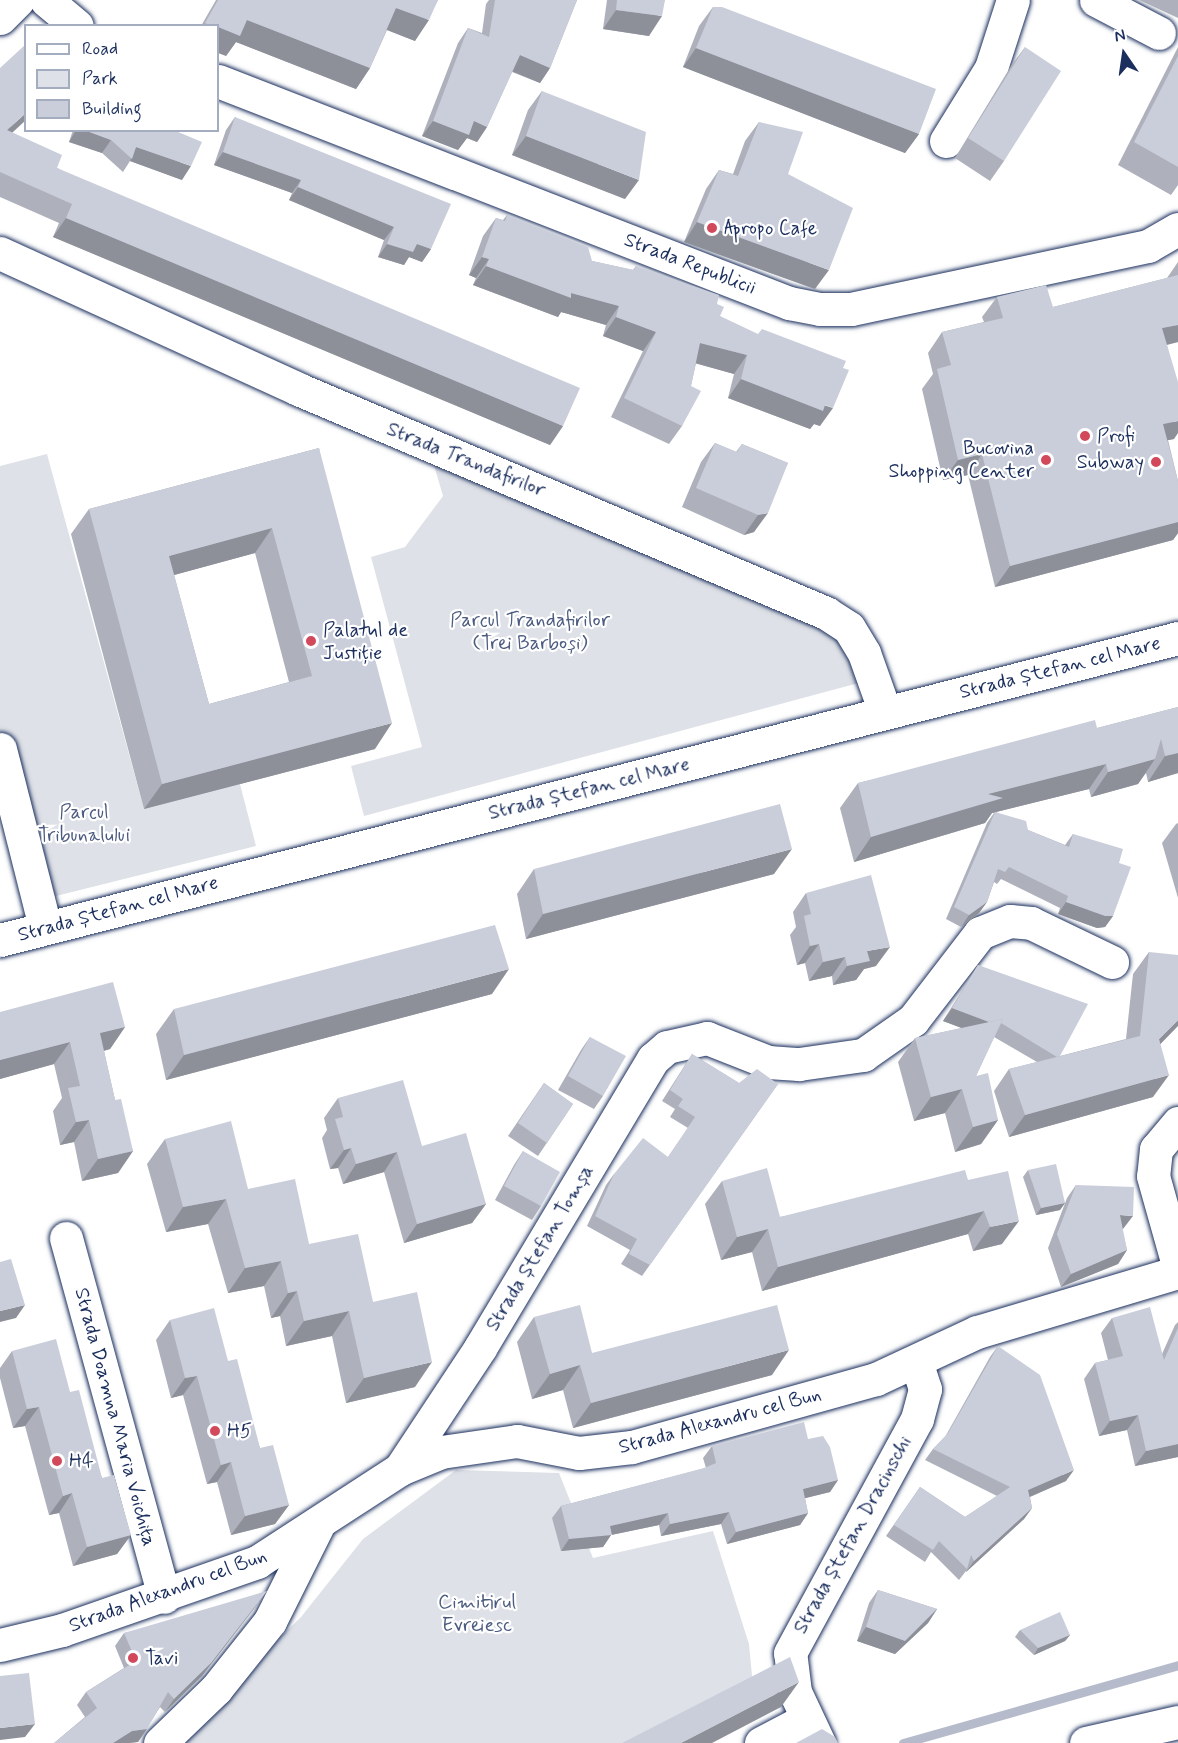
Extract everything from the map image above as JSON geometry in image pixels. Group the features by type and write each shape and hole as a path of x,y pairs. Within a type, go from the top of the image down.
{"street":[{"path":"0,18 18,0"},
{"path":"46,0 75,24"},
{"path":"946,141 991,68 1013,0"},
{"path":"1096,0 1159,33"},
{"name":"Strada Republicii","path":"219,81 789,303 820,309 851,309 1148,246 1178,229"},
{"name":"Strada Trandafirilor","path":"0,253 298,389 826,613 849,628 864,653 885,712"},
{"name":"Strada Ștefan cel Mare","path":"0,940 1178,638"},
{"path":"0,750 45,927"},
{"name":"Strada Ștefan Tomșa","path":"400,1468 480,1348 653,1059 688,1038 707,1038 768,1062 835,1062 863,1055 913,1020 980,933 1010,921 1031,923 1112,962"},
{"path":"1178,1123 1156,1149 1153,1176 1178,1265"},
{"name":"Strada Doamna Maria Voichița","path":"66,1238 164,1597"},
{"name":"Strada Alexandru cel Bun","path":"0,1645 164,1597 257,1562 317,1527 400,1468 469,1444 517,1441 579,1453 632,1447 876,1379 998,1325 1178,1272"},
{"name":"Strada Ștefan Dracinschi","path":"813,1731 795,1692 790,1653 917,1419 925,1389 916,1361"},
{"path":"160,1743 253,1645 290,1586 317,1527"},
{"path":"1086,1743 1178,1722"},
{"path":"760,1743 813,1731"}],"green space":[{"name":"Parcul Trandafirilor (Trei Barboși)","path":"428,445 826,613 866,681 364,816 351,766 422,747 371,557 405,547 443,496"},
{"name":"Parcul Tribunalului","path":"47,454 144,809 240,784 256,846 40,900 0,744 0,466"},
{"name":"Cimitirul Evreiesc","path":"456,1470 559,1473 593,1558 713,1531 749,1644 755,1707 687,1743 174,1743 301,1617 363,1539"}],"building":[{"path":"218,0 438,0 429,20 396,8 370,68 247,20 240,36 219,27 219,24 205,23"},
{"path":"495,0 577,0 550,68 520,55 487,127 474,121 469,135 433,121 468,28 489,37"},
{"path":"617,0 665,0 662,16 616,10"},
{"path":"713,7 722,7 936,89 919,134 696,48"},
{"path":"24,46 24,115 7,130 62,155 57,168 580,388 563,426 66,218 72,204 0,172 0,68"},
{"path":"1025,47 1061,71 1004,161 968,138"},
{"path":"1178,56 1178,167 1134,142"},
{"path":"542,91 646,132 639,180 526,136"},
{"path":"235,117 451,204 431,249 417,244 413,252 387,244 394,227 298,187 301,180 223,152"},
{"path":"759,122 803,132 788,174 853,208 829,270 697,222 719,170 738,176"},
{"path":"89,132 178,132 202,142 191,166 136,147 132,159 111,140"},
{"path":"507,215 588,247 592,261 634,270 636,266 719,295 717,304 724,307 720,316 758,334 762,329 846,361 843,368 849,370 833,408 825,405 823,411 741,379 747,355 700,343 691,386 701,391 682,426 624,398 656,332 616,317 619,306 571,293 571,298 486,266 489,259 482,257 496,218 505,221"},
{"name":"Bucovina Shopping Center","path":"1178,275 1178,325 1162,328 1178,382 1178,421 1163,424 1178,481 1178,522 1010,566 982,454 958,460 937,369 951,365 942,332 1003,318 997,297 1046,285 1053,307"},
{"path":"715,443 737,452 742,444 788,463 768,513 758,515 696,488"},
{"name":"Palatul de Justiție","path":"319,448 392,723 162,784 89,509","holes":["272,528 312,676 209,704 169,556"]},
{"path":"1178,707 1178,753 1165,756 1161,739 1155,759 1108,772 1106,764 988,794 1003,798 871,837 858,783 1095,720 1097,728"},
{"path":"780,804 792,849 543,914 534,869"},
{"path":"995,812 1026,821 1028,830 1069,847 1073,834 1123,849 1119,863 1131,867 1113,916 1105,916 1066,902 1068,896 1009,867 1005,872 998,869 987,902 969,915 954,907"},
{"path":"871,875 890,947 867,951 870,961 847,966 845,957 823,962 819,944 810,946 804,916 811,914 806,893"},
{"path":"495,925 509,969 184,1055 174,1009"},
{"path":"1149,952 1178,955 1178,1020 1159,1039 1169,1075 1025,1115 1009,1069 1140,1036"},
{"path":"978,965 1088,1004 1060,1056 1057,1057 1001,1023 1003,1019 989,1022 952,1008"},
{"path":"113,982 125,1027 100,1033 115,1100 121,1099 133,1151 98,1159 89,1120 76,1122 68,1088 80,1086 70,1042 0,1060 0,1012"},
{"path":"1003,1019 976,1076 988,1073 998,1120 973,1127 962,1089 931,1097 915,1038"},
{"path":"590,1037 626,1056 603,1096 568,1076"},
{"path":"692,1054 739,1083 757,1069 778,1084 650,1265 629,1254 637,1239 595,1216 614,1174 643,1138 668,1157 695,1117 678,1106 683,1099 670,1090"},
{"path":"403,1080 422,1146 466,1133 486,1204 417,1224 397,1152 356,1164 351,1148 344,1150 335,1119 343,1117 338,1098"},
{"path":"544,1083 573,1104 547,1143 518,1123"},
{"path":"231,1121 248,1189 295,1179 309,1244 358,1234 373,1302 417,1292 432,1362 364,1378 349,1311 304,1321 297,1291 288,1293 281,1261 245,1268 226,1199 183,1207 165,1139"},
{"path":"523,1151 560,1172 541,1206 504,1186"},
{"path":"1056,1164 1065,1203 1041,1208 1028,1170"},
{"path":"767,1168 780,1217 965,1170 968,1180 1008,1171 1019,1221 990,1227 984,1211 778,1267 768,1229 737,1237 722,1181"},
{"path":"1076,1185 1134,1187 1133,1216 1120,1215 1127,1250 1071,1274 1057,1234"},
{"path":"11,1259 25,1305 0,1311 0,1262"},
{"path":"580,1305 592,1353 777,1305 789,1350 591,1403 580,1365 550,1374 534,1317"},
{"path":"1150,1307 1164,1360 1178,1328 1178,1444 1146,1451 1138,1415 1110,1421 1095,1363 1123,1356 1112,1318"},
{"path":"214,1308 228,1361 237,1359 260,1448 273,1445 289,1505 245,1516 231,1462 221,1465 197,1376 185,1378 170,1320"},
{"path":"56,1339 70,1392 79,1390 102,1478 114,1475 131,1535 87,1547 72,1493 63,1496 39,1407 27,1409 12,1351"},
{"path":"998,1346 1040,1375 1074,1470 1028,1490 1032,1508 974,1561 971,1555 967,1569 939,1541 933,1550 894,1525 920,1487 965,1517 1010,1487 933,1449 948,1433"},
{"path":"804,1422 808,1439 823,1436 830,1447 838,1480 803,1489 808,1513 736,1532 729,1512 670,1524 668,1513 610,1526 612,1535 569,1539 561,1506 704,1468 716,1463 712,1446"},
{"path":"878,1590 937,1609 905,1641 866,1627"},
{"path":"267,1591 211,1663 174,1699 168,1692 147,1729 132,1731 113,1743 54,1743 97,1708 86,1692 136,1661 124,1633"},
{"path":"1060,1612 1070,1635 1038,1648 1020,1630"},
{"path":"790,1657 799,1682 681,1743 622,1743"},
{"path":"29,1673 35,1724 0,1728 0,1676"},
{"path":"822,1729 835,1737 838,1743 796,1743"}],"waterway":[{"path":"903,1743 1178,1665"}],"place":[{"name":"Apropo Cafe","path":"712,228"},
{"name":"Profi","path":"1085,436"},
{"name":"Bucovina Shopping Center","path":"1046,460"},
{"name":"Subway","path":"1156,462"},
{"name":"Palatul de Justiție","path":"311,641"},
{"name":"H5","path":"215,1431"},
{"name":"H4","path":"57,1461"},
{"name":"Tavi","path":"133,1658"}]}
